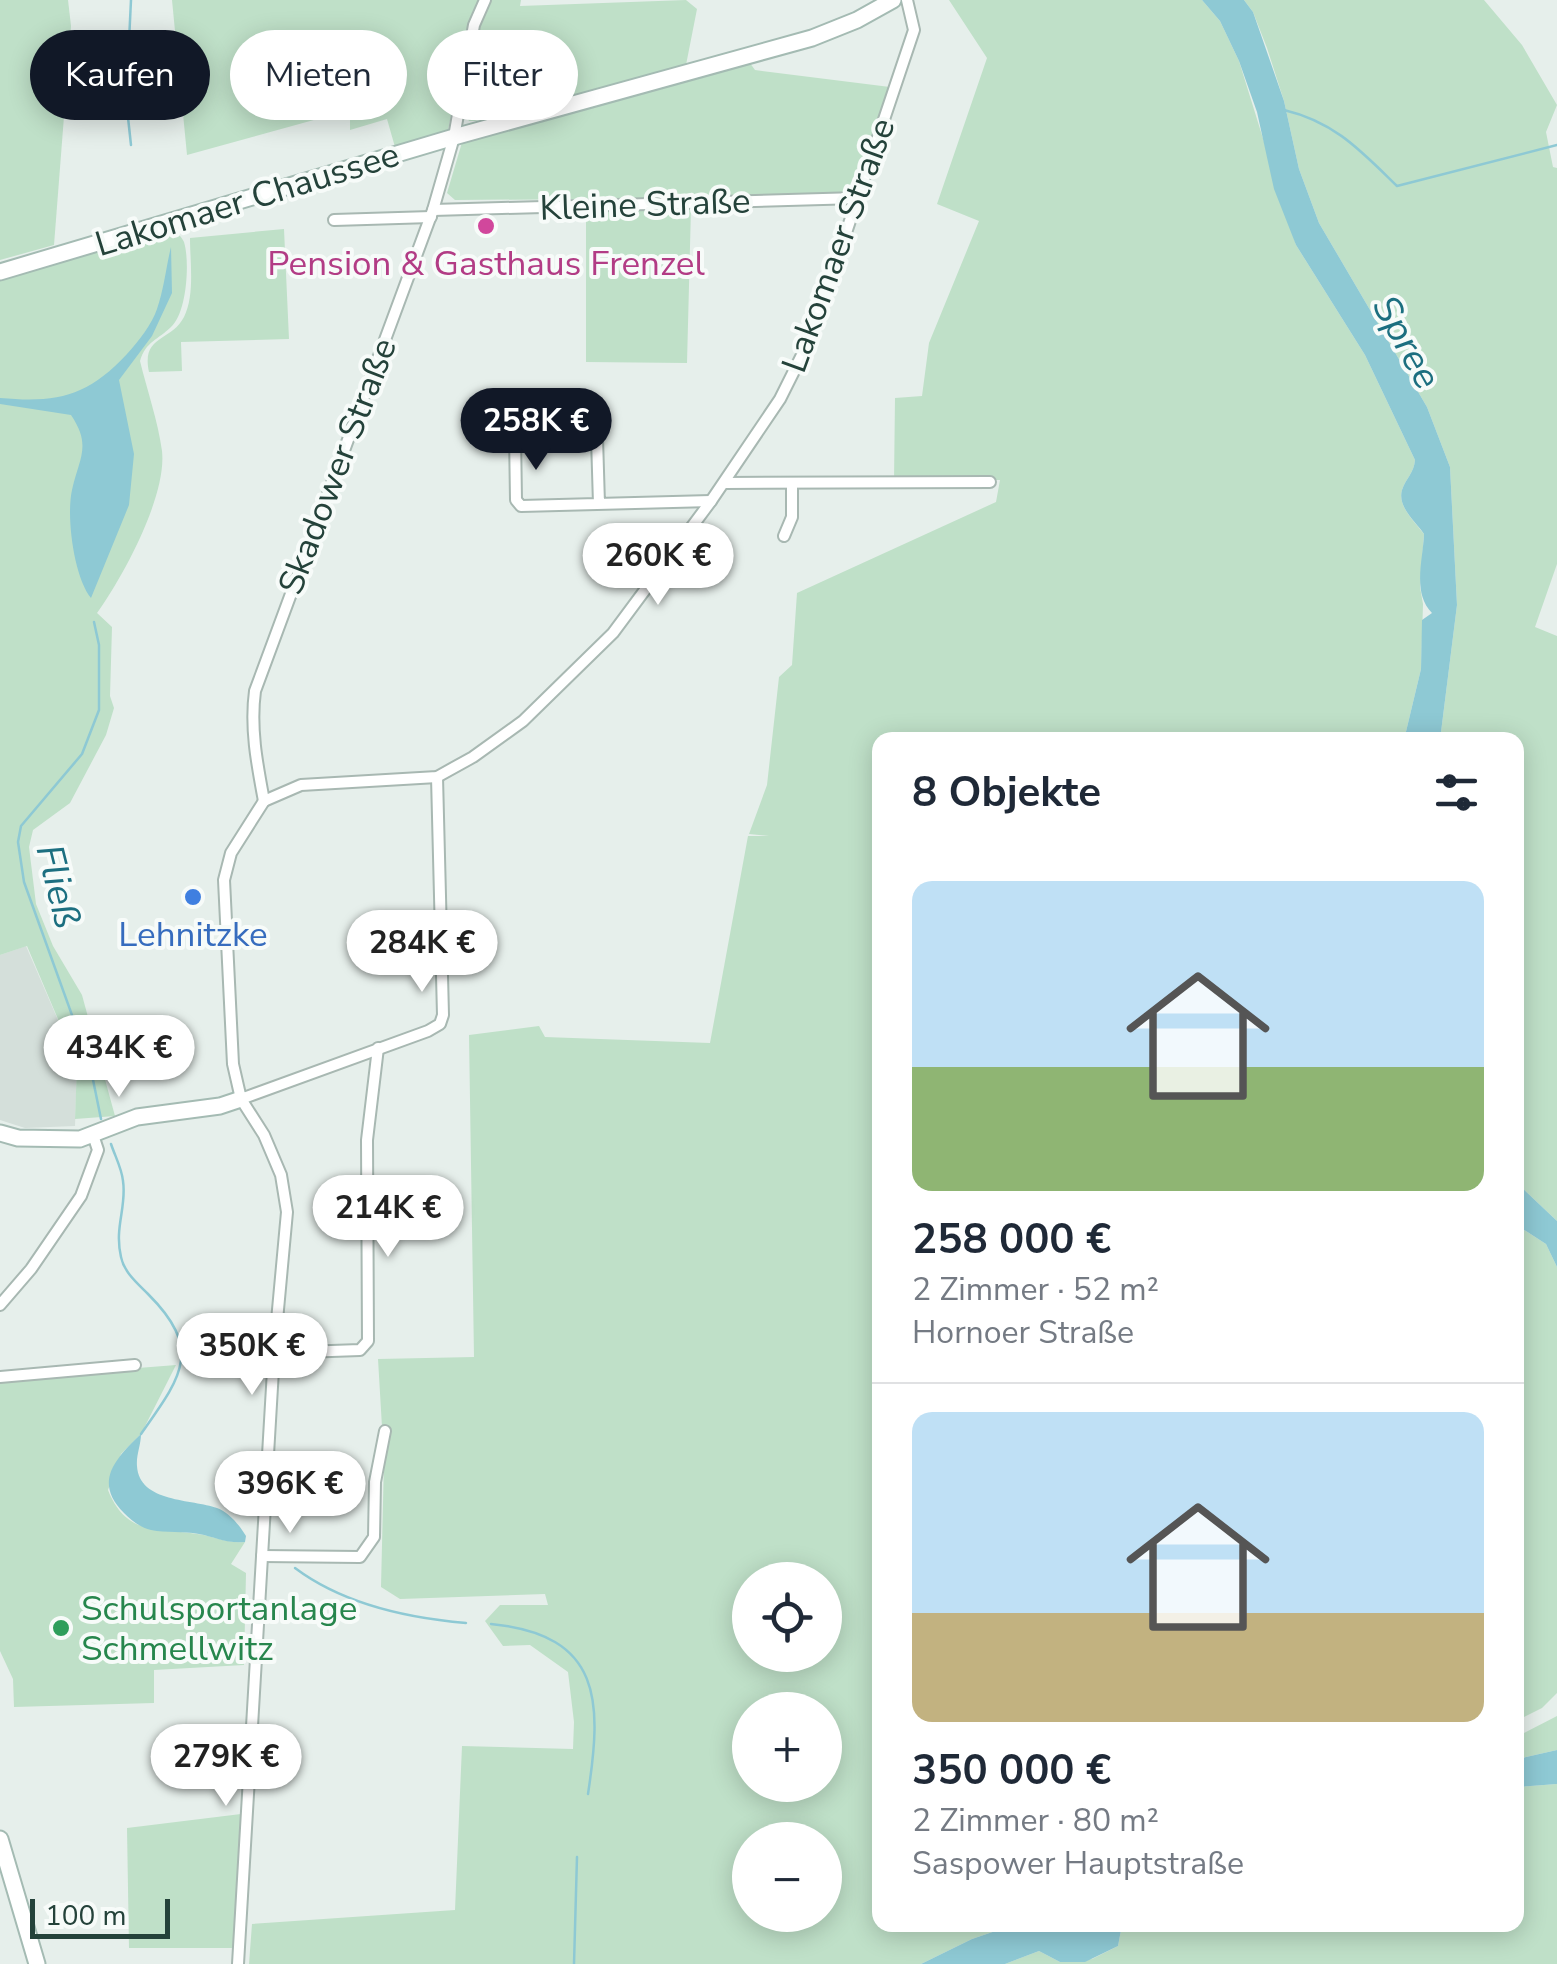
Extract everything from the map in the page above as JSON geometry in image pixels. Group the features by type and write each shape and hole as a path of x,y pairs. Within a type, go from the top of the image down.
{"street":[{"name":"Skadower Straße","path":"264,801 256,756 255,691 432,214 454,137 474,25 485,0"},
{"name":"Lakomaer Chaussee","path":"0,272 454,137 812,38 894,0"},
{"name":"Lakomaer Straße","path":"264,801 301,785 438,777 524,722 613,633 724,484 780,399 811,337 914,30 907,0"},
{"name":"Kleine Straße","path":"334,220 858,198"},
{"path":"600,504 596,405 592,400 551,401 544,430 519,430 514,435 516,500 521,506 600,504 711,501"},
{"path":"724,484 990,482"},
{"path":"784,536 792,517 792,484"},
{"path":"0,1134 80,1139 137,1117 220,1106 428,1032 440,1024 443,1015 438,777"},
{"path":"238,1964 274,1354 287,1212 281,1176 270,1148 241,1099 233,1064 224,880 231,853 264,801"},
{"path":"274,1354 360,1350 368,1341 367,1140 378,1048"},
{"path":"0,1305 31,1269 81,1196 98,1150 92,1135"},
{"path":"0,1376 135,1365"},
{"path":"262,1556 360,1558 374,1537 375,1482 386,1431"},
{"path":"0,1840 37,1964"}],"shaded area":[{"path":"26,946 77,1064 75,1126 25,1128 0,1120 0,955"}],"green space":[{"path":"0,0 68,0 71,30 30,30 30,120 64,120 54,245 0,260"},
{"path":"172,0 521,0 520,6 686,0 697,9 686,65 578,94 578,30 427,30 427,120 450,120 447,135 395,147 387,120 407,120 407,30 230,30 230,120 314,120 187,155 184,120 210,120 210,30 175,30"},
{"path":"949,0 1202,0 1220,21 1239,61 1296,245 1365,355 1415,460 1401,496 1408,514 1424,534 1421,669 1406,732 872,732 872,1932 992,1932 921,1964 249,1964 252,1924 455,1910 462,1746 573,1749 568,1672 530,1645 503,1646 485,1621 500,1605 548,1605 545,1594 400,1599 381,1587 384,1461 378,1359 474,1357 469,1035 539,1026 545,1037 710,1043 748,836 769,836 749,834 767,785 779,677 792,665 797,593 996,502 1000,480 894,481 895,398 922,396 929,343 979,221 937,204 987,58"},
{"path":"1244,0 1484,0 1522,45 1557,105 1546,132 1553,167 1557,168 1557,564 1535,627 1557,636 1557,1221 1524,1190 1524,732 1441,732 1457,605 1450,467 1427,407 1319,223 1299,169 1284,101 1253,12"},
{"path":"747,59 755,70 890,87 852,204 691,208 687,363 586,362 586,215 598,199 455,200 447,193 463,139 530,120 578,120 578,107"},
{"path":"350,120 384,120 350,130"},
{"path":"174,229 186,251 184,299 176,320 149,345 140,361 162,451 158,490 130,558 97,613 112,627 110,696 114,708 106,735 70,803 33,830 29,847 36,904 53,946 82,995 115,1116 75,1119 77,1064 27,946 0,955 0,279"},
{"path":"284,229 289,339 181,342 182,371 149,372 149,351 178,325 190,299 190,238"},
{"path":"1524,1230 1546,1244 1557,1267 1557,1693 1542,1708 1524,1717"},
{"path":"176,1365 141,1434 121,1454 108,1490 115,1505 134,1523 156,1530 245,1542 231,1564 246,1573 244,1665 154,1670 154,1703 14,1707 13,1679 0,1651 0,1379"},
{"path":"1557,1716 1557,1750 1524,1758 1524,1733"},
{"path":"1557,1784 1557,1964 1005,1964 1039,1951 1060,1962 1092,1959 1118,1946 1121,1932 1524,1932 1524,1787"},
{"path":"241,1814 233,1948 129,1948 127,1828"}],"water":[{"path":"1202,0 1244,0 1253,12 1284,101 1299,169 1319,223 1427,407 1450,467 1457,605 1441,732 1406,732 1421,669 1422,620 1432,613 1420,586 1424,534 1401,496 1415,460 1365,355 1296,245 1274,189 1257,112 1220,21"},
{"path":"171,247 172,293 152,336 119,380 134,454 129,505 91,598 80,576 71,530 70,502 82,452 77,426 71,415 0,404 0,398 38,399 70,394 112,368 136,344 155,315"},
{"path":"1524,1190 1557,1221 1557,1267 1546,1244 1524,1230"},
{"path":"141,1434 137,1466 147,1487 169,1498 221,1510 241,1528 245,1542 151,1530 124,1513 110,1491 111,1471"},
{"path":"1557,1750 1557,1784 1524,1787 1524,1758"},
{"path":"992,1932 1121,1932 1118,1946 1085,1962 1060,1962 1039,1951 1005,1964 921,1964"}],"waterway":[{"path":"130,30 131,0"},
{"path":"1284,110 1333,130 1397,186 1557,145"},
{"path":"128,120 131,145"},
{"name":"Fließ","path":"94,622 99,645 99,710 82,754 21,826 18,842 24,882 90,1065 101,1119"},
{"name":"Fließ","path":"111,1144 123,1181 119,1236 123,1262 165,1314 181,1348 176,1379 141,1434"},
{"path":"295,1568 334,1591 376,1607 466,1623"},
{"path":"491,1624 528,1631 555,1642 575,1658 587,1679 594,1730 588,1794"},
{"path":"574,1964 577,1857"}],"place":[{"name":"Pension & Gasthaus Frenzel","path":"486,226"},
{"name":"Lehnitzke","path":"193,897"},
{"name":"Schulsportanlage Schmellwitz","path":"61,1628"}],"water label":[{"name":"Spree","path":"1407,342"}]}
